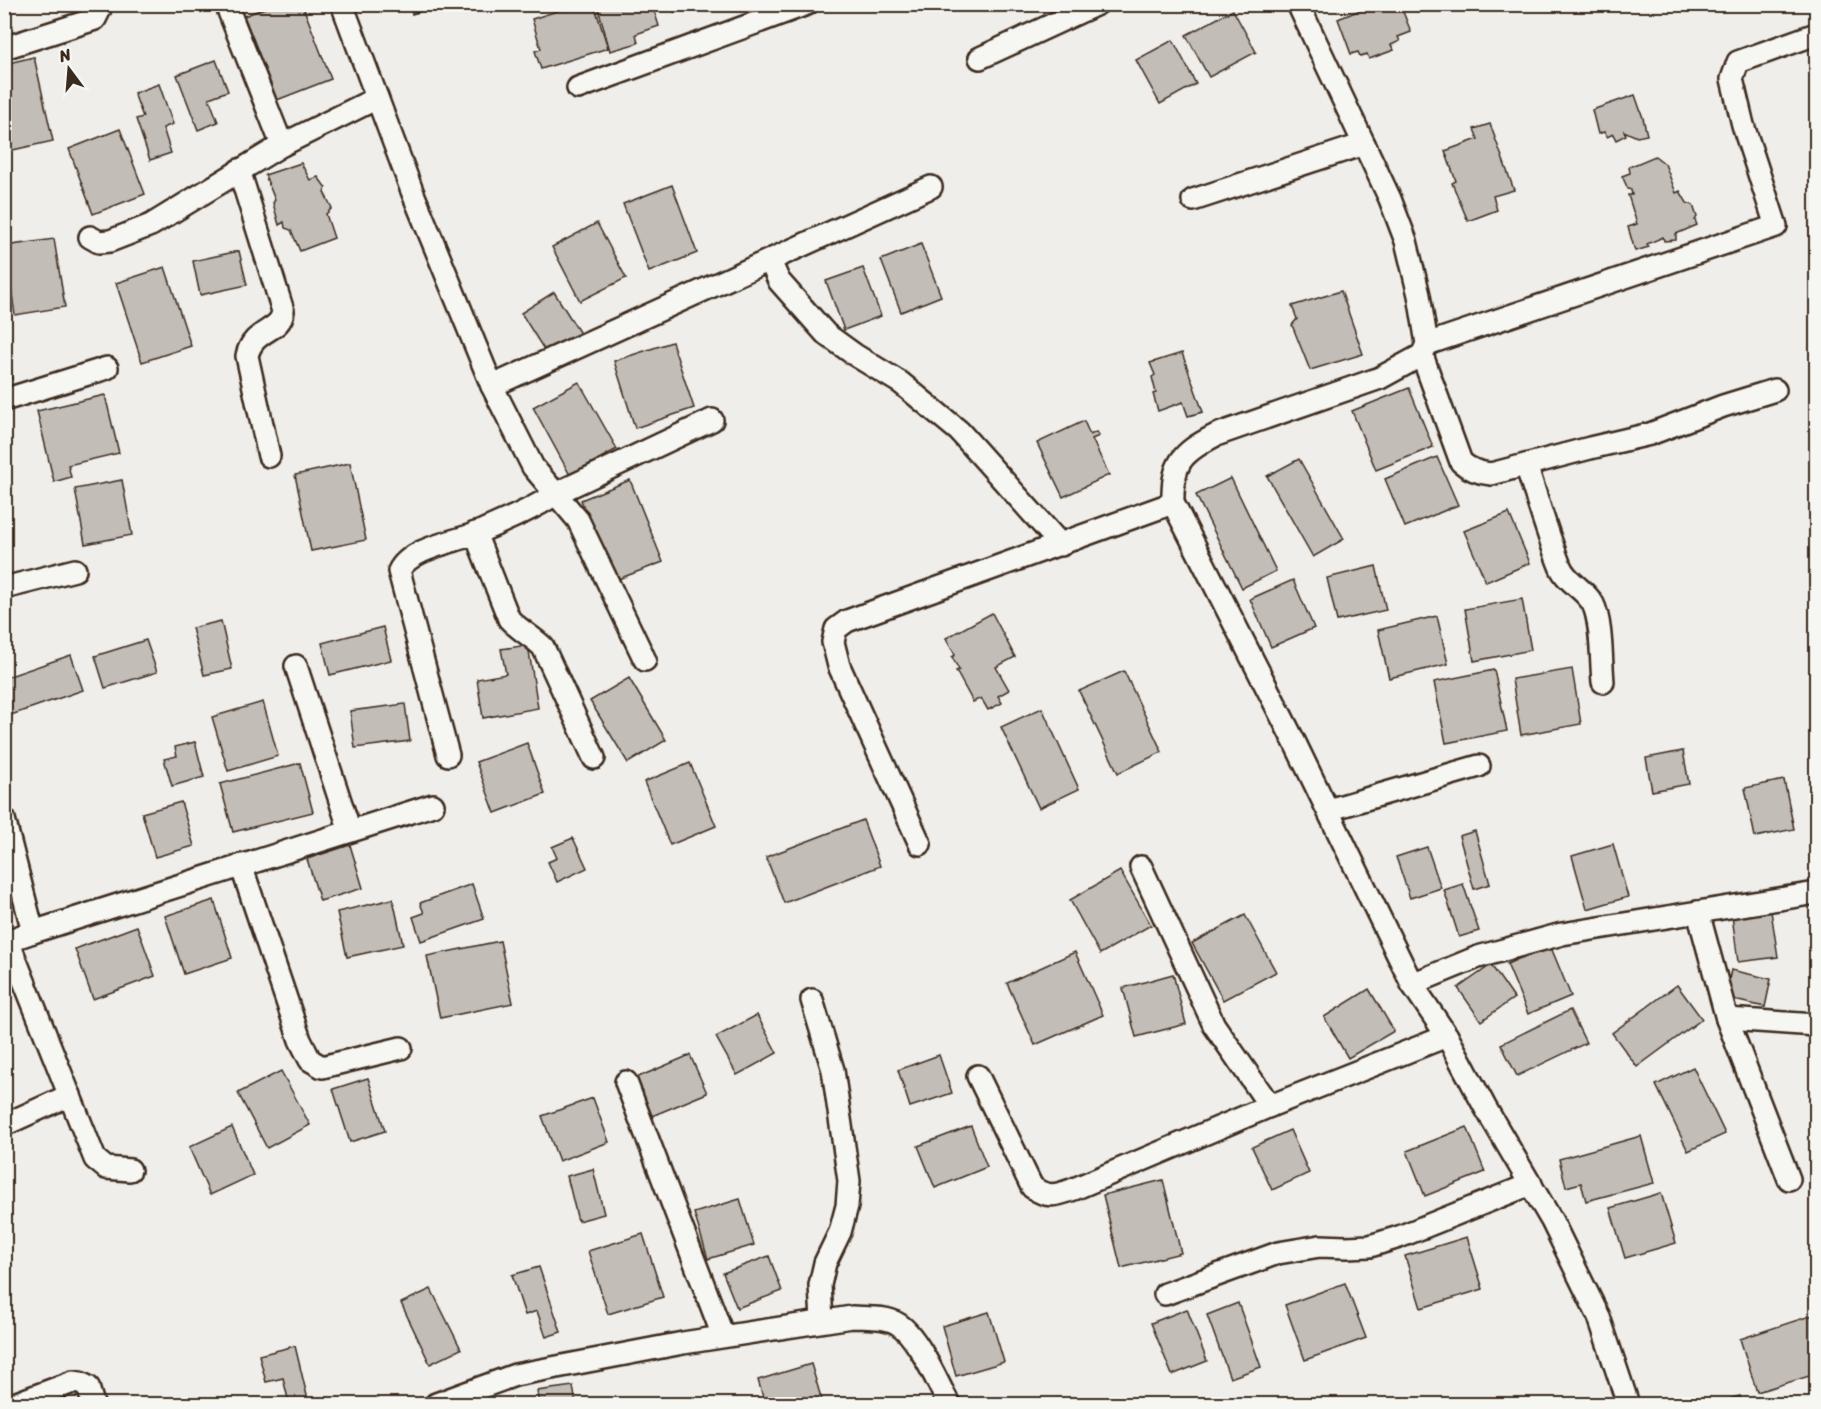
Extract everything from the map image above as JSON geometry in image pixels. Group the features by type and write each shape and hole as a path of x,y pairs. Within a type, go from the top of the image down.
{"street":[{"path":"4,48 95,20 100,9 99,4"},
{"path":"226,4 282,146"},
{"path":"342,4 412,191 492,386 533,467 578,520 645,660"},
{"path":"578,88 807,4"},
{"path":"980,58 1097,4"},
{"path":"1298,4 1390,199 1406,241 1419,295 1424,349 1461,462 1467,468 1479,473 1491,474 1650,434 1723,406 1775,390"},
{"path":"1628,1404 1599,1317 1552,1221 1485,1107 1447,1036 1412,984 1295,743 1173,503 1172,483 1176,466 1195,446 1216,435 1380,378 1424,349 1776,226 1743,125 1732,79 1738,62 1816,34"},
{"path":"90,237 99,242 110,241 151,225 239,170 377,98"},
{"path":"1193,200 1364,144"},
{"path":"239,170 283,311 279,323 254,339 249,346 247,356 268,456"},
{"path":"492,386 931,187"},
{"path":"770,261 779,280 826,334 900,383 959,431 1061,545"},
{"path":"4,400 107,368"},
{"path":"448,754 399,572 405,562 430,548 475,533 538,506 557,493 712,420"},
{"path":"1526,465 1561,569 1595,609 1603,682"},
{"path":"920,844 839,666 833,642 836,629 847,621 1173,503"},
{"path":"475,533 509,619 543,647 594,758"},
{"path":"4,588 75,570"},
{"path":"296,666 350,831"},
{"path":"1328,810 1479,766"},
{"path":"130,1170 106,1168 95,1159 6,942 433,805"},
{"path":"4,819 33,932"},
{"path":"241,866 300,1040 310,1060 322,1067 401,1048"},
{"path":"1141,867 1214,1026 1270,1106"},
{"path":"1412,984 1478,957 1562,934 1816,893"},
{"path":"1698,912 1726,1019 1789,1179"},
{"path":"812,1000 833,1070 849,1181 847,1206 840,1232 825,1263 820,1285 822,1321"},
{"path":"1726,1019 1816,1025"},
{"path":"978,1077 1032,1187 1048,1195 1061,1194 1270,1106 1447,1036"},
{"path":"626,1082 723,1336"},
{"path":"4,1125 70,1095"},
{"path":"1165,1294 1278,1253 1320,1246 1370,1246 1399,1237 1531,1184"},
{"path":"436,1404 515,1375 683,1342 852,1317 880,1318 899,1325 915,1341 949,1404"},
{"path":"14,1404 73,1382 88,1388 93,1404"}],"building":[{"path":"275,4 302,4 331,79 277,100 244,16"},
{"path":"409,4 445,4 412,14"},
{"path":"579,4 594,4 608,48 541,69 535,51 541,49 532,19"},
{"path":"597,4 652,4 659,26 636,34 638,43 610,51"},
{"path":"672,4 699,4 674,12"},
{"path":"1375,4 1400,4 1411,32 1398,37 1400,41 1391,45 1394,50 1369,59 1367,54 1360,56 1358,52 1351,54 1338,19"},
{"path":"1233,10 1256,52 1209,77 1186,35"},
{"path":"1173,40 1196,84 1160,104 1136,60"},
{"path":"34,57 53,141 4,152 4,64"},
{"path":"216,60 228,91 209,98 218,122 198,130 177,75"},
{"path":"159,84 173,124 163,128 171,153 150,160 136,119 143,117 134,93"},
{"path":"1635,95 1647,135 1637,137 1624,131 1626,135 1616,140 1613,134 1607,137 1604,132 1598,134 1592,110"},
{"path":"1490,124 1514,190 1493,196 1497,210 1468,221 1452,183 1456,181 1445,151 1478,139 1474,129"},
{"path":"120,129 145,194 93,214 69,149"},
{"path":"1655,156 1665,164 1676,193 1680,191 1687,203 1693,205 1697,225 1676,234 1676,240 1664,241 1663,237 1647,244 1649,247 1635,251 1628,227 1637,224 1628,195 1632,195 1622,176 1630,173 1629,167"},
{"path":"301,163 310,180 318,177 326,188 324,192 332,208 326,214 334,238 300,251 291,230 285,228 284,222 279,225 273,203 275,200 265,175"},
{"path":"672,185 697,253 649,272 623,204"},
{"path":"597,223 626,278 580,301 552,247"},
{"path":"54,239 65,307 15,315 5,246"},
{"path":"921,244 941,296 901,312 881,260"},
{"path":"239,251 247,285 200,295 193,261"},
{"path":"165,267 191,346 142,362 116,283"},
{"path":"863,268 881,316 844,330 826,281"},
{"path":"1341,291 1363,354 1310,370 1292,325 1297,319 1292,306"},
{"path":"554,292 581,335 548,356 521,313"},
{"path":"4,329 12,379 4,380"},
{"path":"672,342 694,408 635,428 614,361"},
{"path":"1182,353 1203,412 1188,416 1183,402 1158,411 1153,394 1156,393 1152,377 1155,375 1150,363"},
{"path":"579,382 617,449 570,475 533,407"},
{"path":"1409,388 1433,447 1376,470 1352,411"},
{"path":"105,395 119,453 68,465 71,477 54,482 37,411"},
{"path":"1084,421 1090,435 1096,432 1099,436 1092,439 1109,475 1063,497 1037,443"},
{"path":"1437,457 1458,505 1405,527 1385,479"},
{"path":"1299,459 1344,539 1313,557 1267,476"},
{"path":"350,463 366,540 311,551 295,475"},
{"path":"1231,478 1276,571 1242,588 1196,495"},
{"path":"122,480 132,535 85,544 75,489"},
{"path":"630,480 663,562 613,581 581,500"},
{"path":"1509,513 1530,563 1486,582 1464,531"},
{"path":"1376,566 1386,610 1337,621 1327,578"},
{"path":"1293,580 1314,628 1271,647 1250,599"},
{"path":"1522,599 1531,650 1474,661 1465,609"},
{"path":"992,613 1015,657 996,667 1009,690 998,696 1002,703 988,710 981,698 973,702 956,671 959,670 952,657 955,655 946,638"},
{"path":"1437,616 1448,664 1389,678 1378,630"},
{"path":"221,621 232,669 204,675 192,628"},
{"path":"383,627 391,660 330,675 322,643"},
{"path":"146,640 157,672 105,688 95,656"},
{"path":"528,645 538,708 483,718 477,679 506,674 501,649"},
{"path":"71,655 83,690 8,716 4,706 4,678"},
{"path":"1572,669 1581,724 1521,735 1512,679"},
{"path":"1494,670 1507,731 1446,743 1434,682"},
{"path":"1124,671 1162,752 1118,773 1079,691"},
{"path":"629,678 666,740 628,763 590,701"},
{"path":"263,702 278,756 228,771 212,717"},
{"path":"405,704 410,741 355,748 350,711"},
{"path":"1042,708 1079,789 1039,808 1001,727"},
{"path":"195,742 204,777 172,786 164,759 177,756 175,747"},
{"path":"527,743 545,794 495,813 476,762"},
{"path":"1683,751 1689,784 1652,791 1646,758"},
{"path":"300,763 313,812 233,832 220,784"},
{"path":"690,763 716,826 670,845 644,782"},
{"path":"1784,780 1794,829 1755,837 1745,788"},
{"path":"181,802 194,846 155,857 142,813"},
{"path":"863,820 880,866 784,903 766,857"},
{"path":"1475,831 1490,884 1474,889 1459,836"},
{"path":"573,838 587,868 557,882 548,862 557,858 552,847"},
{"path":"1613,844 1628,897 1587,909 1572,856"},
{"path":"350,845 363,888 320,901 307,859"},
{"path":"1427,847 1441,888 1410,898 1396,857"},
{"path":"1120,871 1151,925 1100,954 1070,900"},
{"path":"472,884 484,919 421,941 413,917 424,913 420,903"},
{"path":"1463,884 1479,931 1459,937 1444,890"},
{"path":"393,899 403,945 347,957 337,912"},
{"path":"214,900 232,958 184,974 165,916"},
{"path":"1771,911 1778,957 1738,962 1732,916"},
{"path":"1245,915 1276,972 1223,1000 1192,943"},
{"path":"137,926 155,976 93,999 75,949"},
{"path":"500,941 513,1003 440,1018 427,956"},
{"path":"1550,945 1571,996 1528,1014 1507,964"},
{"path":"1075,952 1103,1015 1035,1045 1007,983"},
{"path":"1491,965 1514,998 1481,1021 1458,988"},
{"path":"1731,970 1771,979 1765,1007 1725,998"},
{"path":"1173,974 1186,1024 1136,1037 1123,988"},
{"path":"1677,985 1702,1019 1637,1067 1612,1033"},
{"path":"1369,989 1394,1031 1348,1058 1324,1017"},
{"path":"1570,1010 1586,1043 1517,1076 1501,1044"},
{"path":"757,1015 777,1053 737,1075 716,1037"},
{"path":"690,1055 707,1093 652,1116 636,1078"},
{"path":"939,1055 952,1093 910,1107 898,1070"},
{"path":"1693,1067 1725,1134 1688,1151 1656,1085"},
{"path":"281,1071 310,1125 267,1148 238,1093"},
{"path":"368,1078 385,1131 350,1142 333,1089"},
{"path":"593,1098 609,1142 559,1161 542,1116"},
{"path":"971,1126 987,1167 935,1188 918,1146"},
{"path":"232,1127 253,1175 210,1195 189,1147"},
{"path":"1467,1127 1485,1172 1425,1196 1407,1151"},
{"path":"1290,1130 1309,1173 1272,1190 1252,1147"},
{"path":"1641,1136 1654,1183 1586,1201 1581,1183 1566,1187 1559,1159"},
{"path":"593,1169 604,1214 578,1221 567,1176"},
{"path":"1163,1180 1181,1253 1121,1268 1103,1195"},
{"path":"1661,1193 1676,1243 1625,1258 1610,1208"},
{"path":"740,1199 754,1245 708,1259 694,1213"},
{"path":"643,1234 663,1297 608,1314 588,1251"},
{"path":"1467,1237 1483,1289 1421,1308 1405,1256"},
{"path":"769,1256 782,1291 737,1308 723,1273"},
{"path":"539,1267 561,1332 546,1337 537,1311 525,1315 512,1275"},
{"path":"1345,1283 1366,1338 1305,1360 1285,1305"},
{"path":"431,1289 461,1349 430,1364 401,1303"},
{"path":"1238,1303 1261,1367 1230,1378 1207,1315"},
{"path":"1187,1309 1207,1361 1172,1375 1151,1323"},
{"path":"989,1312 1004,1362 956,1376 942,1326"},
{"path":"1816,1314 1816,1374 1757,1392 1740,1339"},
{"path":"295,1346 309,1404 283,1404 282,1400 288,1399 283,1378 266,1382 259,1355"},
{"path":"811,1364 823,1404 765,1404 758,1380"},
{"path":"573,1386 576,1404 539,1404 537,1391"},
{"path":"1740,1396 1743,1404 1712,1404"}]}
